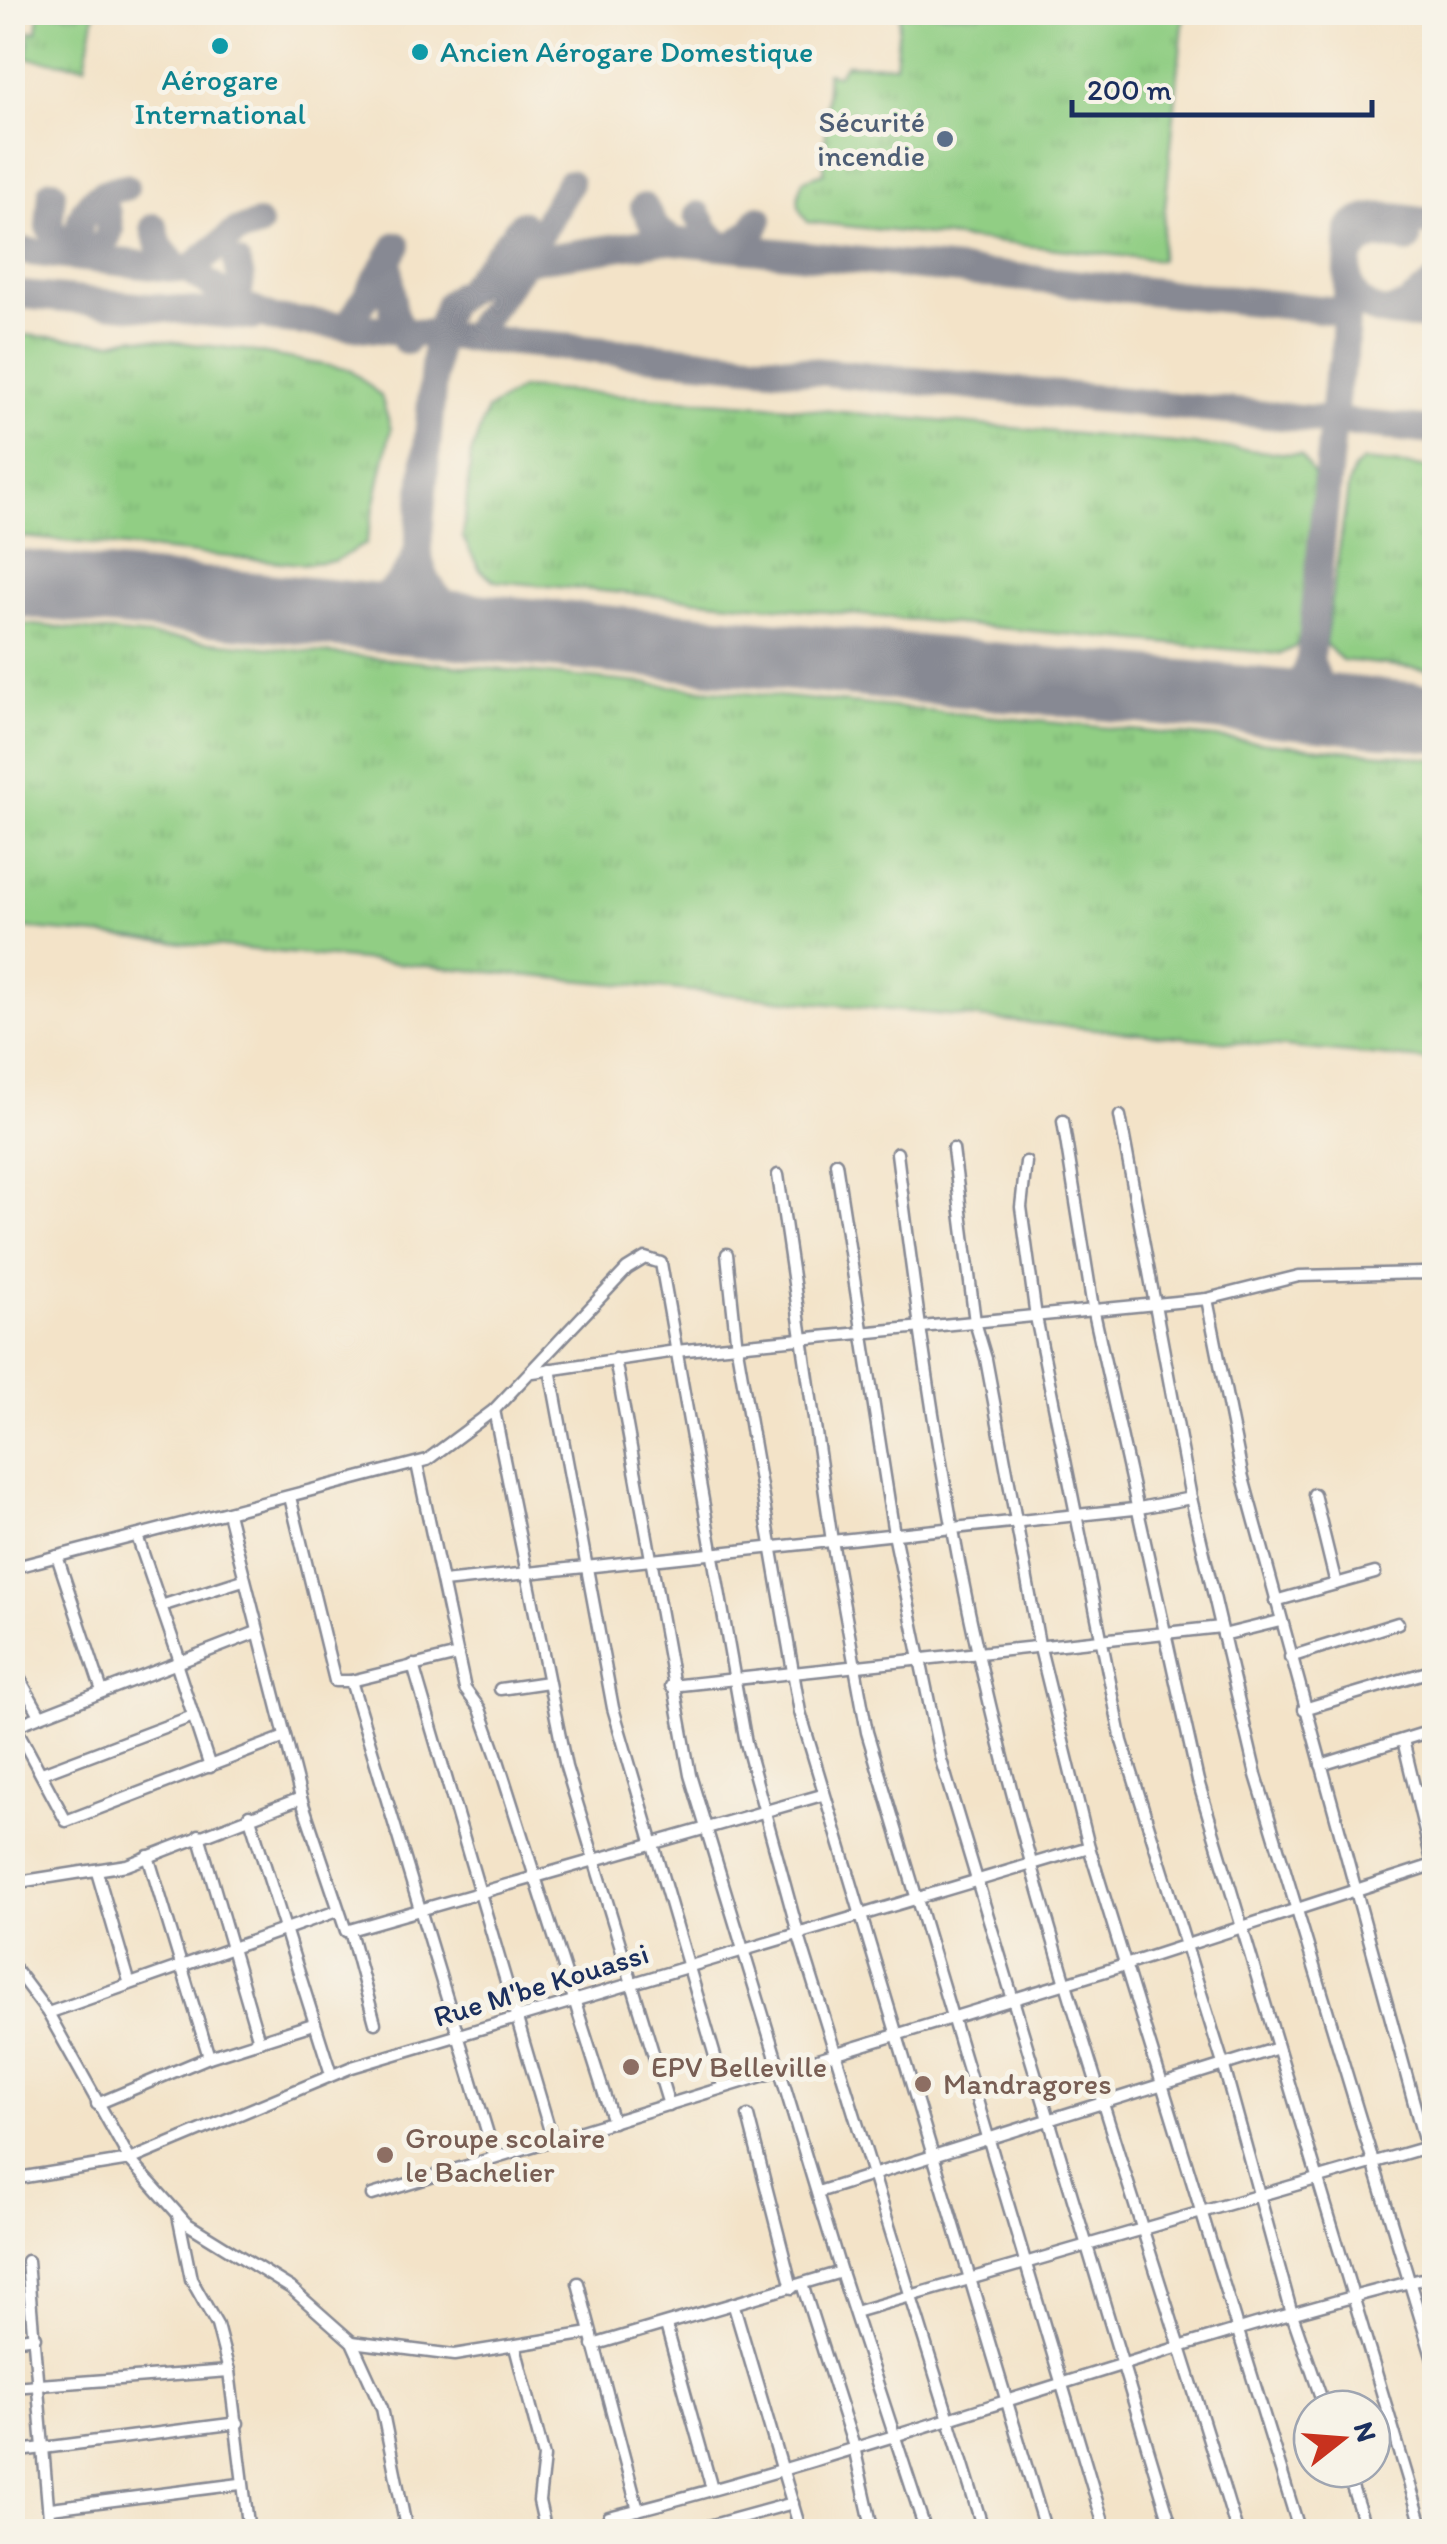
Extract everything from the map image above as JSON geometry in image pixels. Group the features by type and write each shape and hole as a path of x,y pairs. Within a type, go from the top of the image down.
{"street":[{"path":"1120,1116 1152,1304 1192,1498 1256,1775 1434,2363"},
{"path":"1063,1121 1093,1308 1180,1708 1239,1926 1319,2176 1424,2532"},
{"path":"954,1149 975,1322 986,1358 1038,1644 1089,1847 1300,2532"},
{"path":"897,1153 920,1328 953,1528 979,1652 1067,1980 1237,2532"},
{"path":"1026,1162 1021,1207 1036,1316 1122,1741 1183,1947 1224,2067 1292,2314 1318,2389"},
{"path":"836,1164 894,1534 919,1660 974,1882 1173,2532"},
{"path":"778,1175 832,1541 867,1732 951,2018 1028,2260 1106,2532"},
{"path":"727,1254 737,1348 792,1674 822,1796 936,2156 1046,2532"},
{"path":"12,1568 417,1464 494,1410 627,1269 645,1258 661,1263 734,1681 765,1811 798,1933 876,2174 984,2532"},
{"path":"532,1372 676,1351 863,1336 1093,1308 1207,1299 1298,1276 1422,1272 1434,1278"},
{"path":"855,2312 1430,2146 1280,1621 1242,1474 1207,1299"},
{"path":"615,1359 690,1775 841,2272 926,2532"},
{"path":"550,1369 612,1708 724,2088"},
{"path":"494,1410 566,1767 669,2105"},
{"path":"417,1464 467,1696 480,1709 613,2122"},
{"path":"1314,1494 1336,1584"},
{"path":"290,1497 332,1677 351,1681 458,1655"},
{"path":"444,1582 1134,1509 1192,1498"},
{"path":"228,1512 301,1798 337,1911 344,1928 350,1931 822,1796"},
{"path":"137,1536 210,1767"},
{"path":"57,1556 102,1691"},
{"path":"1275,1601 1375,1573"},
{"path":"162,1606 243,1580"},
{"path":"671,1686 1038,1644 1222,1631 1280,1621"},
{"path":"1290,1657 1398,1623"},
{"path":"257,1632 14,1726 66,1821 285,1737"},
{"path":"12,1665 40,1715"},
{"path":"413,1665 552,2138"},
{"path":"1304,1709 1434,1670"},
{"path":"351,1681 494,2154"},
{"path":"500,1689 548,1682"},
{"path":"42,1774 193,1716"},
{"path":"1320,1765 1434,1730"},
{"path":"372,2195 494,2154 780,2072 1434,1867 1403,1740"},
{"path":"1416,1792 1434,1788"},
{"path":"12,1883 97,1872 301,1798"},
{"path":"249,1816 331,2074"},
{"path":"199,1835 259,2041"},
{"name":"Rue M'be Kouassi","path":"12,2179 130,2160 331,2074 1089,1847"},
{"path":"148,1856 208,2057"},
{"path":"97,1872 130,1981"},
{"path":"48,2013 232,1944 337,1911"},
{"path":"350,1931 374,2023"},
{"path":"12,1965 48,2013 130,2160 178,2213 291,2288 352,2342 382,2408 408,2532"},
{"path":"97,2104 208,2057 314,2024"},
{"path":"818,2192 1278,2048"},
{"path":"748,2116 797,2286 854,2447 874,2532"},
{"path":"178,2213 191,2279 217,2326 229,2371 238,2423 240,2484 250,2532"},
{"path":"23,2532 51,2530 52,2508 27,2261"},
{"path":"352,2342 454,2356 592,2339 666,2326 841,2272"},
{"path":"607,2532 609,2517 1062,2386 1352,2296 1434,2276"},
{"path":"578,2283 638,2510"},
{"path":"734,2306 801,2532"},
{"path":"666,2326 712,2489"},
{"path":"12,2340 34,2338"},
{"path":"515,2347 544,2457 546,2477 539,2502 546,2532"},
{"path":"12,2386 229,2371"},
{"path":"12,2452 238,2423"},
{"path":"52,2508 240,2484"},
{"path":"1353,2489 1368,2532"},
{"path":"688,2532 793,2503"}],"green space":[{"path":"39,13 95,13 85,66 27,58 30,31 37,32"},
{"path":"900,13 1184,13 1160,260 808,222 799,208 798,197 803,180 824,173 827,73 838,75 846,64 895,65"},
{"path":"12,334 112,342 133,337 245,350 351,370 381,396 391,429 366,544 334,561 302,564 13,536"},
{"path":"522,388 767,405 1301,455 1314,475 1304,630 1295,647 1280,654 495,581 480,570 463,538 471,454 487,410"},
{"path":"1363,461 1434,468 1434,670 1342,660 1325,644 1349,482 1354,468"},
{"path":"13,623 1434,759 1434,1061 13,927"}],"taxiway":[{"path":"471,337 524,261 569,183"},
{"path":"83,258 79,233 84,211 100,196 125,187"},
{"path":"52,192 49,226 70,256"},
{"path":"644,207 657,230 673,240"},
{"path":"98,259 110,230 107,213"},
{"path":"698,215 708,233 723,246"},
{"path":"1268,702 1302,680 1310,660 1337,379 1344,357 1350,229 1367,218 1378,217 1434,223"},
{"path":"732,247 755,228 759,219"},
{"path":"340,614 389,593 413,562 418,548 437,334 449,303 468,289 522,224"},
{"path":"189,270 236,232 258,225"},
{"path":"154,227 159,246 177,268"},
{"path":"1407,240 1379,236 1363,242 1350,259 1349,282 1361,302 1378,312 1434,317"},
{"path":"468,289 501,268 524,261 664,240 1347,312"},
{"path":"349,325 397,245"},
{"path":"12,250 189,270 237,303 274,319 1434,431"},
{"path":"389,261 393,312 406,341"},
{"path":"237,263 241,278 237,303"},
{"path":"1389,312 1407,306 1434,284"},
{"path":"12,294 253,317"},
{"path":"418,550 425,577 439,598 484,628"},
{"path":"1310,660 1322,692 1349,709"}],"runway":[{"path":"12,583 1434,718"}],"place":[{"name":"Aérogare International","path":"220,46"},
{"name":"Ancien Aérogare Domestique","path":"420,52"},
{"name":"Sécurité incendie","path":"945,139"},
{"name":"EPV Belleville","path":"631,2067"},
{"name":"Mandragores","path":"923,2084"},
{"name":"Groupe scolaire le Bachelier","path":"385,2155"}]}
